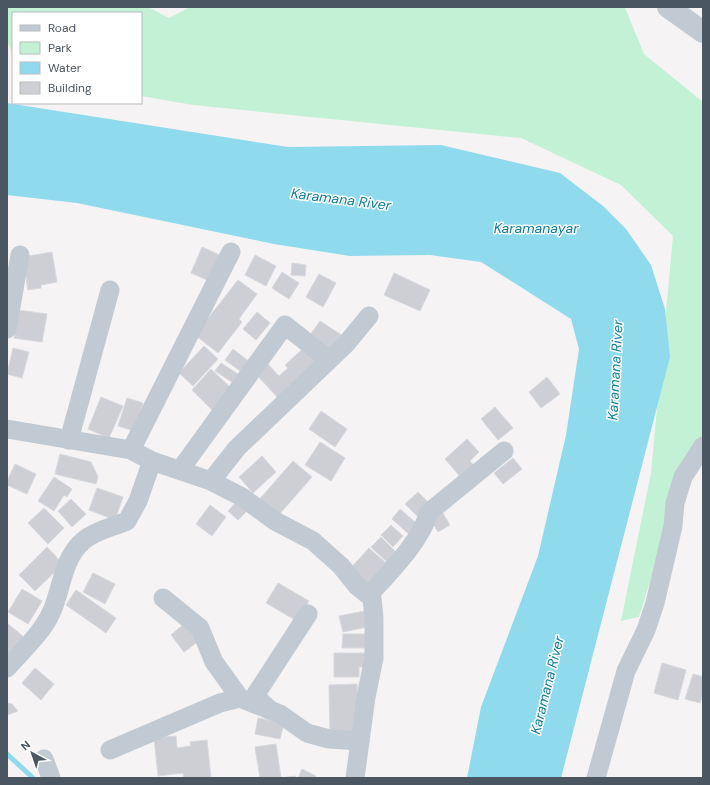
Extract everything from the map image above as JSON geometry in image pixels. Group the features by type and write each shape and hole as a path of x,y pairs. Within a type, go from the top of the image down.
{"street":[{"path":"668,7 703,32"},
{"path":"130,450 231,252"},
{"path":"7,329 20,255"},
{"path":"69,440 110,290"},
{"path":"211,481 237,448 329,360 369,316"},
{"path":"180,470 285,325 329,360"},
{"path":"7,429 130,450 152,461 211,481 242,497 275,521 313,541 341,566 357,586 372,598 374,618 374,658 366,697 355,778"},
{"path":"596,778 626,671 646,630 654,603 674,526 675,504 683,477 703,446"},
{"path":"369,596 400,559 426,524 428,513 504,451"},
{"path":"7,668 30,644 51,614 70,556 83,541 127,521 138,501 152,461"},
{"path":"164,598 200,628 214,662 240,698 280,714 307,733 329,739 360,741"},
{"path":"270,710 257,698 256,694 308,614"},
{"path":"110,750 220,703 240,698"},
{"path":"44,759 51,778"}],"green space":[{"path":"7,7 148,7 169,18 190,7 624,7 644,54 703,102 703,440 666,530 639,617 621,621 651,473 673,236 621,185 521,138 193,105 142,96 142,12 12,12 12,52 7,40"}],"water":[{"name":"Karamanayar","path":"7,103 288,147 441,145 560,173 603,206 626,229 651,265 665,309 670,357 561,778 467,778 481,707 538,556 566,435 579,349 571,319 481,262 430,255 350,256 274,244 77,203 7,195"}],"building":[{"path":"202,247 222,256 212,282 191,273"},
{"path":"52,252 57,282 41,285 41,288 28,290 23,257"},
{"path":"255,255 276,266 266,286 245,275"},
{"path":"292,263 306,265 305,276 291,275"},
{"path":"282,272 299,283 289,299 272,288"},
{"path":"394,273 430,290 420,311 384,295"},
{"path":"319,274 336,283 323,307 306,297"},
{"path":"238,280 257,294 239,319 242,322 218,353 195,335"},
{"path":"18,310 47,314 42,342 14,338"},
{"path":"257,312 270,323 256,340 243,329"},
{"path":"320,321 343,336 331,354 308,338"},
{"path":"308,344 322,360 279,399 255,373 266,362 279,376 288,368 285,365"},
{"path":"204,346 218,359 193,386 179,373"},
{"path":"13,348 29,352 22,378 7,374"},
{"path":"233,349 251,363 243,373 225,360"},
{"path":"221,363 243,377 238,386 215,371"},
{"path":"211,369 233,390 213,411 192,390"},
{"path":"547,377 560,394 541,408 529,392"},
{"path":"101,397 123,406 109,438 88,429"},
{"path":"127,398 143,403 134,431 118,426"},
{"path":"495,407 513,428 498,440 481,419"},
{"path":"321,411 347,429 335,447 309,429"},
{"path":"467,439 479,452 470,461 476,468 463,480 445,459"},
{"path":"320,442 345,458 331,481 305,465"},
{"path":"60,454 91,462 98,477 96,484 55,474"},
{"path":"262,456 276,472 253,493 239,477"},
{"path":"513,458 522,469 503,484 494,473"},
{"path":"293,461 312,477 277,517 258,501"},
{"path":"15,464 36,474 27,494 7,485 7,481"},
{"path":"54,477 72,489 67,497 64,495 54,511 38,501"},
{"path":"97,488 123,497 115,520 89,510"},
{"path":"418,492 430,504 417,516 405,504"},
{"path":"71,499 86,514 72,527 58,511"},
{"path":"237,501 247,511 238,520 228,511"},
{"path":"210,505 226,517 212,536 196,524"},
{"path":"44,508 64,528 48,544 28,523"},
{"path":"400,509 422,528 413,538 392,519"},
{"path":"441,510 450,525 438,532 429,517"},
{"path":"391,525 403,536 393,547 381,535"},
{"path":"381,537 396,552 387,562 371,547"},
{"path":"47,547 63,564 35,591 19,575"},
{"path":"369,548 386,563 366,585 349,570"},
{"path":"93,573 115,584 105,604 83,592"},
{"path":"278,583 309,601 297,621 266,603"},
{"path":"22,589 42,601 28,624 8,612"},
{"path":"76,590 116,618 106,633 66,605"},
{"path":"364,611 367,627 343,632 339,616"},
{"path":"7,623 24,637 7,656"},
{"path":"185,623 199,641 184,652 171,635"},
{"path":"343,634 366,634 365,648 342,648"},
{"path":"334,653 366,653 365,667 359,667 359,677 334,677"},
{"path":"662,663 686,670 678,700 654,693"},
{"path":"35,668 54,684 41,700 22,683"},
{"path":"693,674 703,677 703,694 700,703 685,699"},
{"path":"357,684 358,732 330,733 329,685"},
{"path":"7,703 12,704 18,711 7,715"},
{"path":"258,718 284,723 280,739 255,734"},
{"path":"176,736 177,748 191,746 190,742 207,740 211,778 184,778 183,773 158,776 154,738"},
{"path":"276,744 281,778 260,778 255,747"},
{"path":"302,769 316,776 316,778 298,778"},
{"path":"295,776 296,778 281,778"}],"waterway":[{"path":"7,754 33,778"}],"water label":[{"name":"Karamana River","path":"341,199"},
{"name":"Karamana River","path":"615,370"},
{"name":"Karamana River","path":"547,685"}]}
